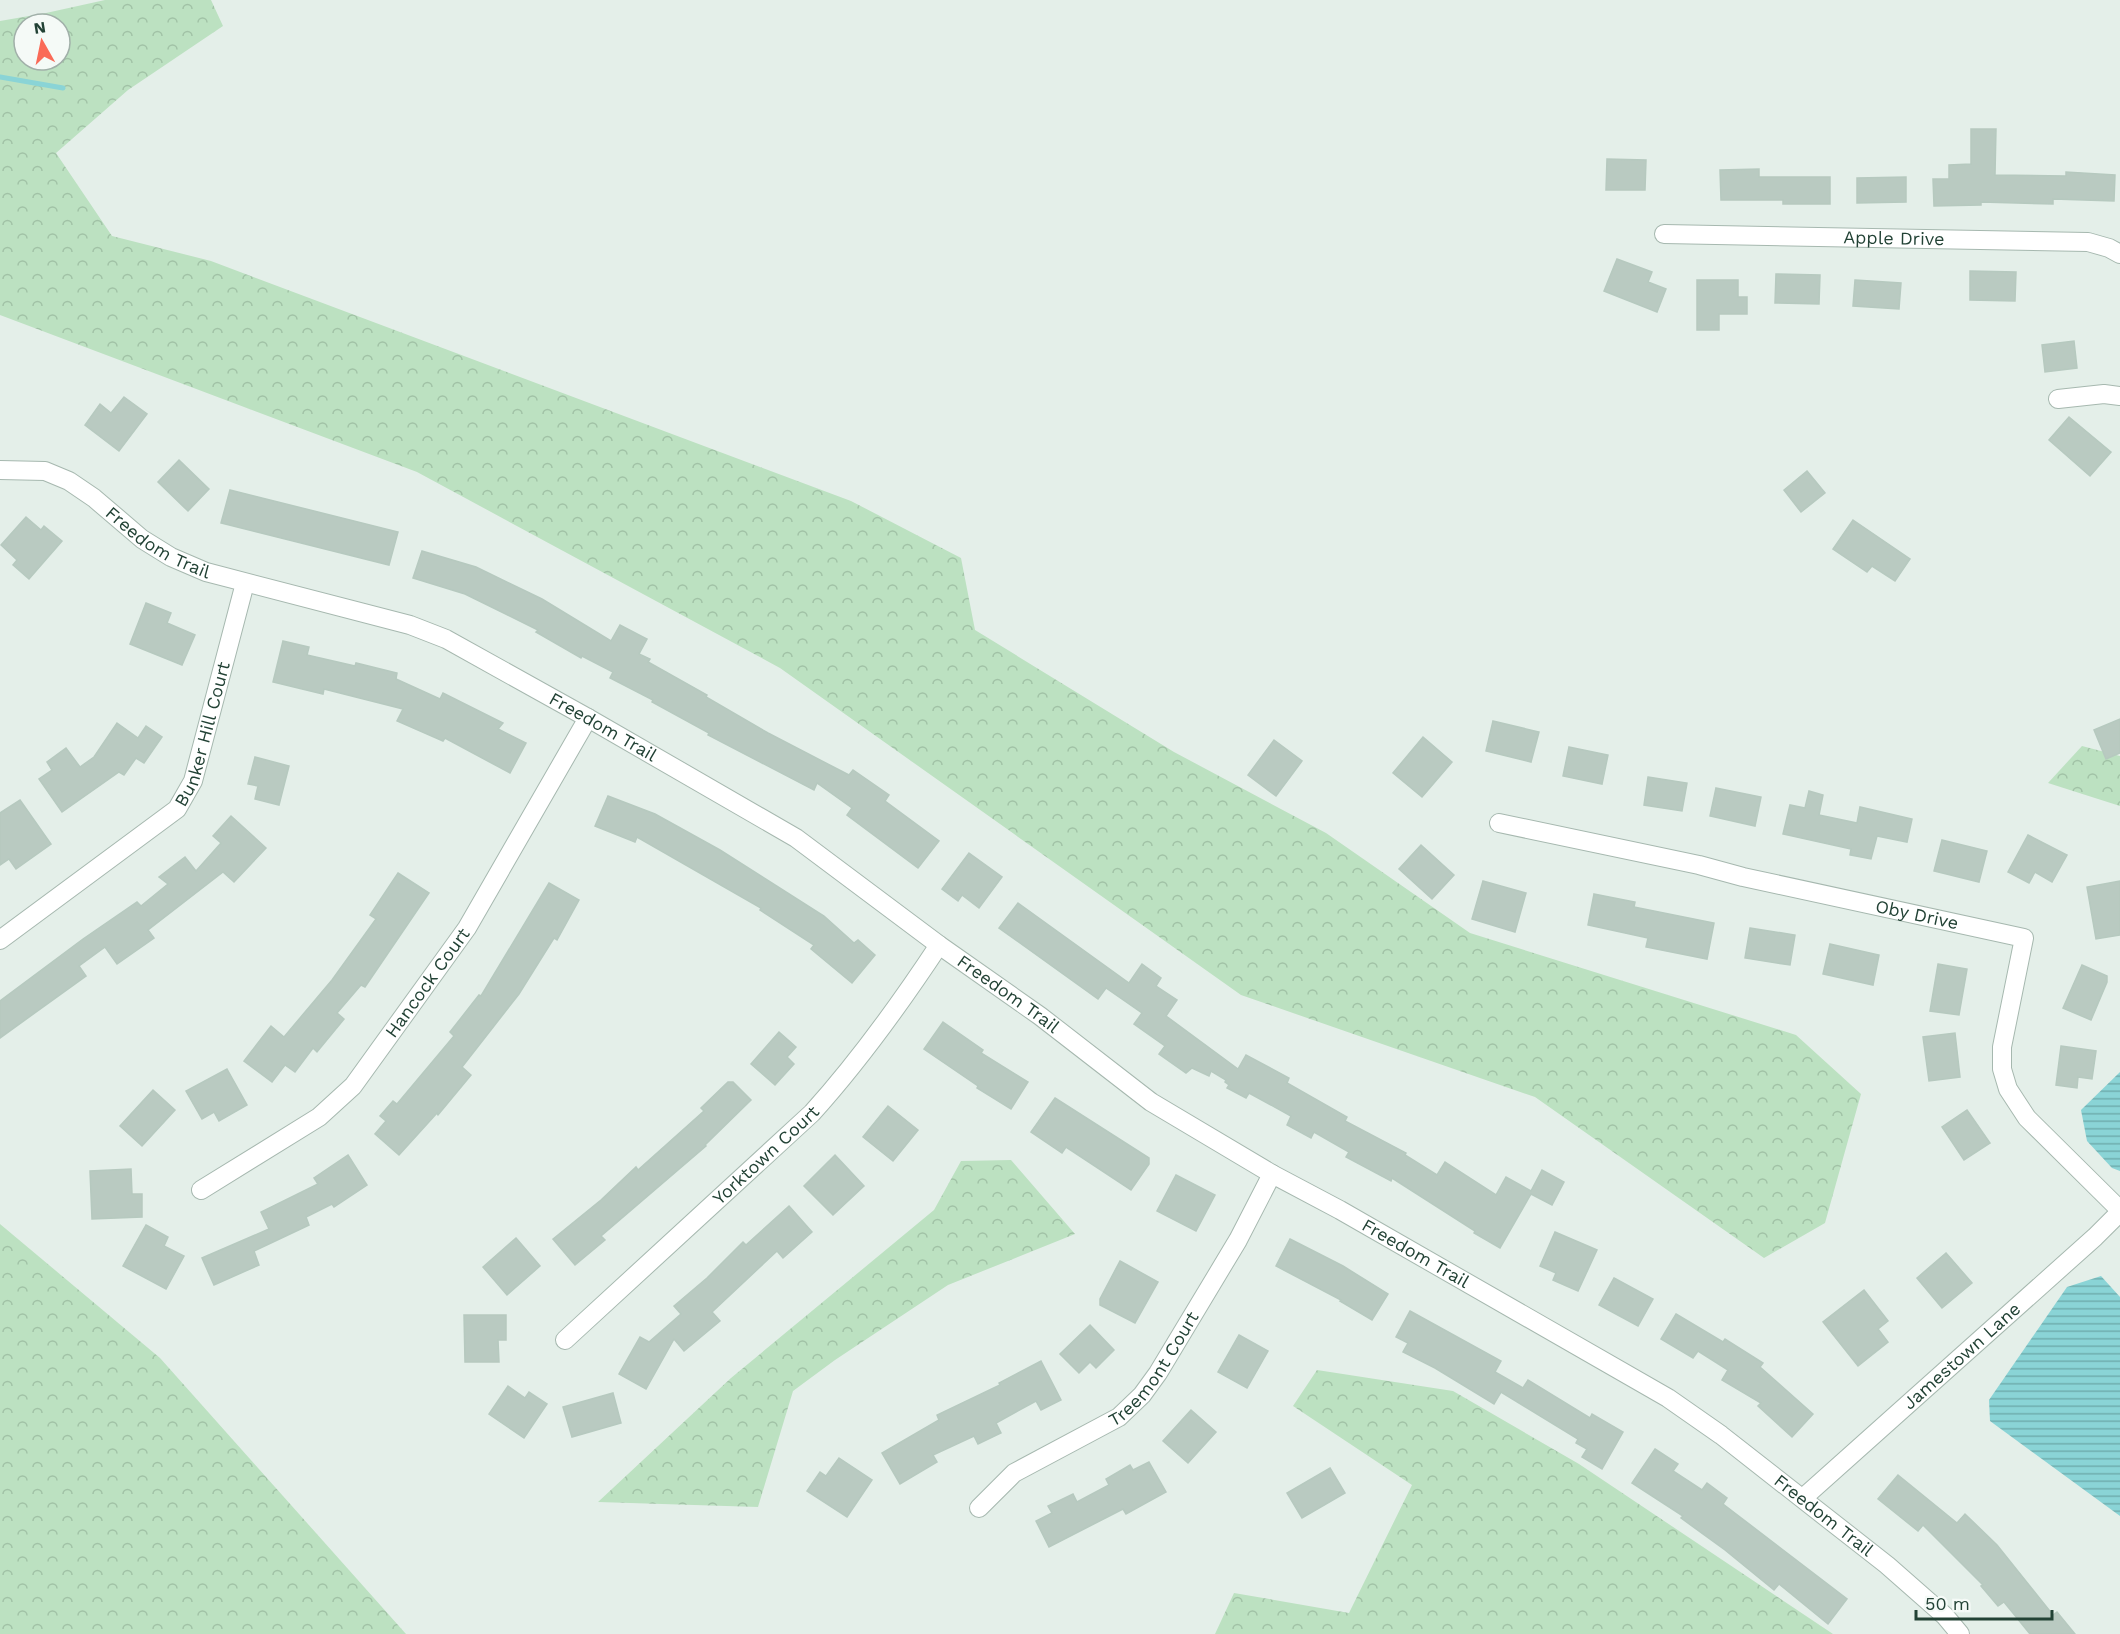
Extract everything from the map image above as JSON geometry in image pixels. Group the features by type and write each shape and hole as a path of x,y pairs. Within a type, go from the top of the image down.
{"street":[{"name":"Apple Drive","path":"1664,234 2088,242 2120,254"},
{"path":"2058,399 2104,394 2120,396"},
{"name":"Freedom Trail","path":"0,470 45,471 69,481 94,498 142,539 171,557 206,572 410,625 446,639 796,838 939,945 1040,1016 1151,1102 1272,1174 1340,1210 1668,1398 1803,1498 1887,1564 1945,1616 1960,1634"},
{"name":"Bunker Hill Court","path":"0,940 177,809 193,781 245,583"},
{"name":"Hancock Court","path":"201,1190 319,1118 353,1086 467,928 588,718"},
{"name":"Oby Drive","path":"1498,823 2024,938 2002,1047 2002,1069 2008,1089 2027,1118 2120,1211"},
{"name":"Yorktown Court","path":"565,1340 812,1113 839,1083 901,1002 939,945"},
{"name":"Treemont Court","path":"979,1508 1014,1473 1119,1417 1142,1395 1158,1373 1238,1240 1272,1174"},
{"name":"Jamestown Lane","path":"1803,1498 2095,1237 2120,1211"}],"green space":[{"path":"105,0 211,0 223,26 128,90 56,153 112,236 211,261 851,501 961,558 975,630 1174,752 1326,833 1470,933 1796,1035 1861,1094 1825,1223 1764,1258 1535,1097 1241,995 780,668 417,472 0,315 0,21 12,19 12,72 72,72 72,12 51,12"},
{"path":"2082,746 2120,756 2120,806 2048,783"},
{"path":"1011,1160 1075,1234 948,1285 835,1360 793,1391 758,1507 598,1502 731,1378 934,1210 961,1161"},
{"path":"0,1224 160,1358 406,1634 0,1634"},
{"path":"1317,1370 1453,1391 1579,1464 1833,1634 1215,1634 1234,1593 1349,1613 1412,1485 1293,1406"}],"water":[{"path":"2120,1072 2120,1171 2112,1168 2087,1141 2081,1110"},
{"path":"2101,1276 2120,1297 2120,1516 1990,1421 1989,1400 2067,1287"}],"building":[{"path":"1971,129 1996,129 1995,175 2066,176 2066,172 2115,175 2114,201 2053,199 2053,204 1981,202 1981,205 1934,206 1933,179 1949,179 1949,165 1971,164"},
{"path":"1607,159 1646,160 1645,190 1606,190"},
{"path":"1759,169 1759,177 1830,177 1830,204 1783,204 1783,200 1721,200 1720,170"},
{"path":"1906,177 1906,202 1857,203 1857,178"},
{"path":"1617,259 1652,272 1648,282 1666,289 1657,312 1604,291"},
{"path":"1970,271 2016,272 2015,301 1970,300"},
{"path":"1776,274 1820,275 1819,304 1775,303"},
{"path":"1697,280 1738,280 1738,297 1747,297 1747,314 1719,314 1719,330 1697,330"},
{"path":"1855,280 1901,283 1899,309 1853,306"},
{"path":"2074,341 2077,368 2045,372 2042,345"},
{"path":"124,397 147,414 119,451 85,425 100,404 111,413"},
{"path":"2069,417 2111,452 2090,476 2049,440"},
{"path":"179,460 209,489 188,511 158,482"},
{"path":"1807,471 1825,493 1801,512 1784,490"},
{"path":"230,490 398,532 389,565 221,523"},
{"path":"26,517 41,530 44,526 62,541 29,579 13,565 17,560 1,545"},
{"path":"1853,520 1910,559 1895,581 1872,566 1867,572 1833,549"},
{"path":"422,551 476,567 542,599 611,641 620,625 647,639 639,654 650,659 648,662 768,733 849,775 853,770 889,795 885,801 939,841 918,868 847,815 852,808 817,783 814,790 708,735 709,733 652,702 653,700 610,678 613,672 582,656 581,658 536,632 538,630 465,594 413,578"},
{"path":"146,603 171,613 167,623 195,635 182,665 130,644"},
{"path":"283,641 309,647 307,655 397,673 396,679 440,699 443,693 503,723 498,729 526,743 510,773 445,738 443,741 397,721 403,709 324,689 323,694 273,682"},
{"path":"2120,719 2120,753 2106,759 2094,730"},
{"path":"1493,721 1539,732 1531,762 1486,751"},
{"path":"117,723 138,738 146,726 162,737 144,763 136,758 124,775 119,772 62,812 39,779 52,770 47,762 66,748 80,767 94,757"},
{"path":"1423,737 1452,762 1422,797 1393,773"},
{"path":"1274,740 1302,761 1276,796 1248,775"},
{"path":"1569,747 1608,755 1602,784 1563,776"},
{"path":"255,757 289,766 279,805 255,799 258,786 248,784"},
{"path":"1648,777 1687,783 1682,811 1644,805"},
{"path":"1716,788 1761,797 1755,826 1710,816"},
{"path":"1809,791 1823,795 1819,815 1857,823 1860,807 1912,819 1907,842 1877,836 1871,859 1850,855 1851,849 1783,834 1790,805 1805,808"},
{"path":"608,796 655,814 720,850 824,916 854,943 858,940 875,955 852,983 811,949 814,945 760,910 761,908 637,837 635,842 595,826"},
{"path":"20,800 51,844 16,869 9,859 0,865 0,813"},
{"path":"231,816 266,848 234,882 223,872 148,930 154,938 117,964 105,947 79,966 86,976 0,1038 0,1001 137,902 141,906 168,884 159,877 185,857 196,871 221,843 213,836"},
{"path":"2028,835 2067,855 2052,882 2035,872 2029,883 2008,872"},
{"path":"1942,840 1987,851 1979,882 1934,871"},
{"path":"1421,845 1454,875 1432,899 1399,869"},
{"path":"969,853 1002,877 979,908 962,895 958,901 942,889"},
{"path":"398,873 429,893 365,987 361,985 337,1013 344,1019 317,1052 313,1048 295,1072 285,1065 272,1082 244,1061 271,1026 284,1037 332,980 376,919 370,915"},
{"path":"1483,881 1526,893 1515,932 1472,919"},
{"path":"2120,881 2120,935 2096,939 2087,887"},
{"path":"549,883 579,900 557,940 554,938 519,994 462,1067 471,1075 438,1115 437,1113 399,1155 375,1134 386,1121 380,1116 393,1101 397,1104 454,1036 450,1032 479,995 481,996"},
{"path":"1594,894 1635,902 1634,907 1714,923 1707,959 1646,947 1648,938 1588,925"},
{"path":"1018,903 1129,983 1142,964 1161,978 1156,986 1177,1000 1166,1016 1238,1069 1246,1055 1289,1078 1287,1083 1347,1117 1345,1121 1406,1153 1405,1155 1437,1175 1445,1162 1496,1195 1506,1177 1531,1191 1542,1170 1564,1182 1552,1205 1531,1194 1500,1248 1392,1178 1391,1181 1346,1157 1349,1152 1314,1132 1311,1138 1287,1125 1291,1116 1249,1093 1246,1098 1227,1088 1229,1085 1225,1082 1226,1080 1211,1071 1209,1076 1192,1068 1186,1073 1159,1054 1165,1046 1134,1024 1142,1013 1106,988 1098,999 999,928"},
{"path":"1750,928 1795,935 1790,965 1745,958"},
{"path":"1830,944 1879,955 1873,985 1823,974"},
{"path":"1938,964 1967,969 1959,1015 1930,1011"},
{"path":"2082,965 2107,976 2107,982 2091,1020 2063,1008"},
{"path":"943,1022 983,1050 981,1053 1028,1082 1011,1109 977,1088 978,1086 924,1049"},
{"path":"779,1032 796,1047 787,1057 794,1064 775,1085 751,1064"},
{"path":"1955,1033 1960,1077 1929,1081 1923,1037"},
{"path":"2061,1046 2096,1051 2092,1079 2078,1077 2077,1088 2056,1085"},
{"path":"227,1069 247,1105 219,1121 214,1112 202,1119 186,1091"},
{"path":"728,1082 733,1082 751,1100 706,1146 601,1236 605,1240 575,1265 553,1239 601,1200 636,1167 638,1170 704,1111 701,1108"},
{"path":"153,1090 175,1110 142,1146 120,1126"},
{"path":"1055,1098 1149,1158 1149,1164 1131,1190 1066,1147 1062,1153 1031,1132"},
{"path":"888,1106 918,1130 893,1161 863,1137"},
{"path":"1967,1110 1990,1143 1964,1160 1942,1127"},
{"path":"348,1155 367,1185 334,1207 332,1204 306,1217 309,1225 254,1251 259,1265 214,1285 202,1258 269,1229 261,1212 318,1184 314,1178"},
{"path":"835,1155 864,1186 833,1215 804,1186"},
{"path":"131,1169 132,1194 142,1194 142,1217 92,1219 90,1171"},
{"path":"1176,1175 1215,1195 1196,1231 1157,1211"},
{"path":"789,1206 812,1232 783,1258 777,1251 712,1312 720,1321 684,1351 674,1339 646,1389 619,1374 640,1337 649,1342 681,1314 674,1306 707,1278 743,1242 746,1245"},
{"path":"146,1225 168,1237 164,1246 184,1256 166,1289 123,1266"},
{"path":"1555,1232 1597,1250 1578,1291 1553,1280 1556,1273 1540,1266"},
{"path":"516,1238 540,1266 507,1295 483,1267"},
{"path":"1290,1239 1343,1266 1388,1294 1372,1320 1341,1300 1276,1266"},
{"path":"1946,1253 1972,1283 1942,1308 1917,1278"},
{"path":"1120,1261 1158,1282 1135,1323 1100,1305 1100,1299"},
{"path":"1614,1278 1653,1299 1638,1326 1599,1305"},
{"path":"1864,1290 1888,1321 1878,1329 1888,1342 1858,1366 1823,1322"},
{"path":"1410,1311 1501,1361 1495,1372 1523,1388 1528,1380 1590,1418 1592,1414 1623,1432 1602,1469 1582,1457 1587,1449 1576,1443 1578,1439 1501,1392 1494,1404 1435,1368 1403,1352 1408,1343 1396,1337"},
{"path":"1676,1314 1723,1342 1725,1339 1763,1363 1760,1367 1813,1414 1792,1437 1758,1406 1761,1403 1722,1380 1728,1370 1698,1351 1693,1358 1661,1339"},
{"path":"464,1315 506,1315 506,1340 498,1340 499,1362 465,1362"},
{"path":"1090,1325 1114,1350 1096,1368 1090,1362 1079,1373 1060,1354"},
{"path":"1239,1335 1268,1351 1247,1388 1218,1372"},
{"path":"1041,1361 1061,1400 1041,1410 1036,1401 996,1423 1001,1433 978,1444 974,1436 933,1455 937,1462 900,1484 882,1453 939,1420 937,1415 1000,1385 999,1383"},
{"path":"508,1386 525,1398 529,1392 547,1404 524,1438 489,1414"},
{"path":"613,1393 621,1423 572,1437 563,1407"},
{"path":"1191,1410 1216,1432 1188,1463 1163,1441"},
{"path":"1655,1449 1678,1464 1673,1471 1702,1490 1707,1483 1727,1498 1723,1504 1847,1599 1828,1624 1779,1584 1774,1590 1681,1518 1683,1516 1632,1483"},
{"path":"839,1458 872,1480 847,1517 807,1491 820,1472 826,1476"},
{"path":"1149,1462 1166,1492 1126,1514 1123,1509 1049,1547 1036,1521 1052,1513 1048,1506 1073,1494 1077,1502 1109,1485 1106,1479 1130,1465 1133,1470"},
{"path":"1330,1468 1345,1493 1302,1518 1287,1493"},
{"path":"1898,1475 1957,1523 1965,1514 1997,1545 2053,1615 2057,1612 2075,1634 2030,1634 2004,1602 1998,1606 1981,1586 1983,1585 1923,1525 1918,1531 1878,1499"}],"waterway":[{"path":"0,77 63,88"}]}
